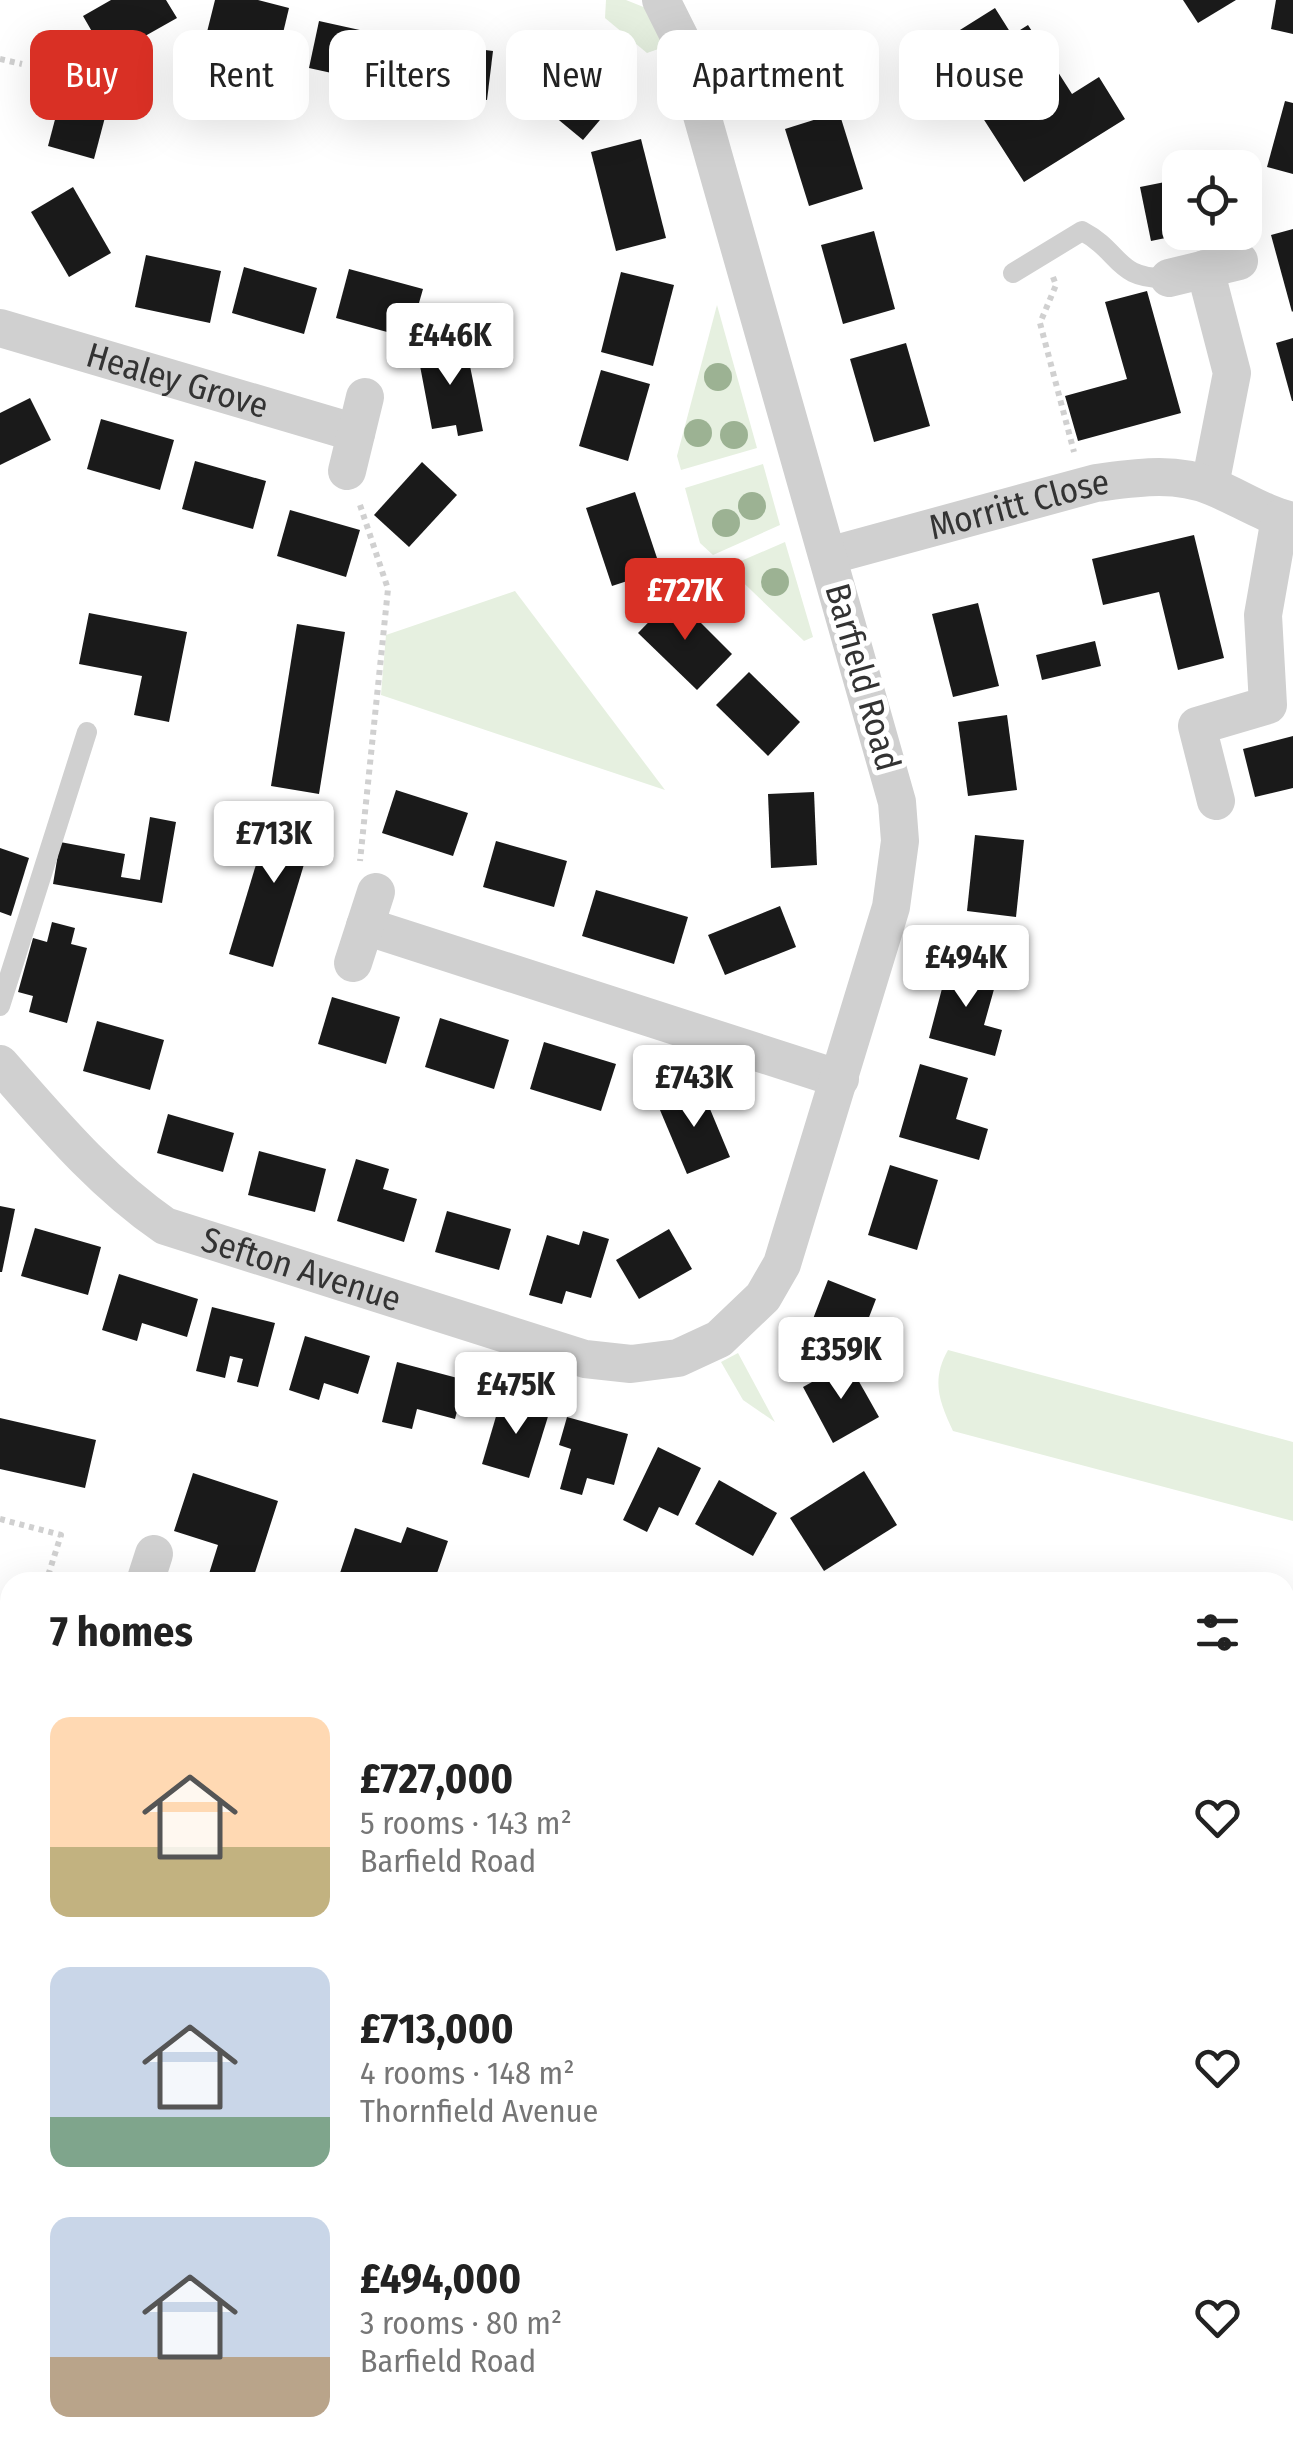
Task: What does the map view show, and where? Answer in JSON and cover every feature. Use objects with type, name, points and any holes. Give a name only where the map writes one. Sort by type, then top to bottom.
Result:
[{"type":"street","name":"Barfield Road","points":[[661,0],[680,38],[890,770],[900,842],[892,907],[782,1264],[763,1297],[719,1338]]},
{"type":"street","points":[[1204,269],[1232,374],[1210,486]]},
{"type":"street","name":"Healey Grove","points":[[0,328],[361,415],[347,471]]},
{"type":"street","name":"Morritt Close","points":[[828,556],[1083,487],[1136,477],[1179,477],[1210,486],[1286,520],[1263,615],[1280,702],[1197,726],[1216,801]]},
{"type":"street","points":[[353,963],[370,909],[840,1079]]},
{"type":"street","name":"Sefton Avenue","points":[[0,1064],[82,1157],[125,1198],[165,1226],[585,1359],[653,1362],[678,1358],[719,1338]]},
{"type":"lane","points":[[1013,273],[1082,231],[1096,238],[1124,271],[1144,278],[1204,269]]},
{"type":"lane","points":[[0,1006],[87,732]]},
{"type":"path","points":[[0,59],[22,64]]},
{"type":"path","points":[[1042,256],[1056,285],[1040,324],[1083,487]]},
{"type":"path","points":[[347,471],[388,589],[360,868],[370,909]]},
{"type":"path","points":[[0,1520],[61,1534],[49,1572]]},
{"type":"green space","points":[[606,0],[626,0],[646,8],[657,32],[657,49],[647,53],[637,45],[637,30],[619,30],[605,18]]},
{"type":"green space","points":[[717,305],[757,448],[681,470],[677,456]]},
{"type":"green space","points":[[763,464],[780,525],[713,555],[700,543],[685,488]]},
{"type":"green space","points":[[785,542],[813,637],[804,641],[727,567]]},
{"type":"green space","points":[[515,591],[665,790],[381,695],[386,635]]},
{"type":"green space","points":[[948,1350],[1293,1442],[1293,1521],[953,1431],[938,1381]]},
{"type":"green space","points":[[738,1353],[775,1422],[743,1400],[721,1362]]},
{"type":"building","points":[[111,0],[166,0],[177,18],[153,32],[91,30],[83,16]]},
{"type":"building","points":[[215,0],[258,0],[289,8],[284,30],[208,30]]},
{"type":"building","points":[[1183,0],[1236,0],[1198,23]]},
{"type":"building","points":[[1276,0],[1293,0],[1293,34],[1271,29]]},
{"type":"building","points":[[995,8],[1009,30],[960,30]]},
{"type":"building","points":[[319,21],[360,30],[329,30],[329,72],[309,68]]},
{"type":"building","points":[[486,50],[493,51],[486,100]]},
{"type":"building","points":[[1059,74],[1072,94],[1099,77],[1125,119],[1024,182],[984,120],[1059,120]]},
{"type":"building","points":[[1285,101],[1293,103],[1293,174],[1267,167]]},
{"type":"building","points":[[55,120],[104,120],[94,159],[48,146]]},
{"type":"building","points":[[559,120],[600,120],[583,140]]},
{"type":"building","points":[[814,120],[841,120],[863,189],[809,206],[785,129]]},
{"type":"building","points":[[641,139],[666,238],[616,251],[591,152]]},
{"type":"building","points":[[1162,183],[1162,239],[1151,241],[1140,187]]},
{"type":"building","points":[[73,187],[111,253],[69,277],[31,212]]},
{"type":"building","points":[[1293,229],[1293,311],[1292,312],[1271,235]]},
{"type":"building","points":[[874,231],[895,309],[843,324],[821,245]]},
{"type":"building","points":[[146,255],[221,271],[210,323],[135,307]]},
{"type":"building","points":[[244,267],[317,288],[304,334],[232,313]]},
{"type":"building","points":[[349,269],[423,289],[409,338],[336,318]]},
{"type":"building","points":[[621,272],[674,285],[653,366],[601,352]]},
{"type":"building","points":[[1147,291],[1181,413],[1078,441],[1065,396],[1127,379],[1105,302]]},
{"type":"building","points":[[1293,338],[1293,401],[1292,401],[1276,343]]},
{"type":"building","points":[[465,341],[483,431],[458,436],[456,425],[432,429],[417,350]]},
{"type":"building","points":[[906,343],[930,426],[874,442],[850,359]]},
{"type":"building","points":[[601,370],[650,384],[628,461],[579,446]]},
{"type":"building","points":[[30,398],[51,440],[0,465],[0,413]]},
{"type":"building","points":[[101,419],[174,440],[160,490],[87,469]]},
{"type":"building","points":[[195,461],[266,481],[253,529],[182,509]]},
{"type":"building","points":[[422,462],[457,495],[409,547],[374,515]]},
{"type":"building","points":[[635,492],[661,570],[612,586],[586,508]]},
{"type":"building","points":[[290,510],[360,530],[346,577],[277,556]]},
{"type":"building","points":[[1194,535],[1224,658],[1178,670],[1159,592],[1103,605],[1092,559]]},
{"type":"building","points":[[674,596],[732,654],[697,690],[638,633]]},
{"type":"building","points":[[978,603],[999,686],[953,697],[932,614]]},
{"type":"building","points":[[89,613],[187,632],[169,722],[134,715],[142,676],[79,664]]},
{"type":"building","points":[[297,624],[345,632],[319,794],[271,786]]},
{"type":"building","points":[[1095,641],[1101,666],[1042,680],[1036,655]]},
{"type":"building","points":[[749,672],[800,722],[768,756],[716,705]]},
{"type":"building","points":[[1007,715],[1017,790],[968,796],[958,722]]},
{"type":"building","points":[[1293,736],[1293,788],[1255,797],[1243,749]]},
{"type":"building","points":[[396,790],[468,813],[453,856],[382,833]]},
{"type":"building","points":[[814,792],[817,865],[771,868],[768,794]]},
{"type":"building","points":[[274,805],[318,818],[273,967],[229,954]]},
{"type":"building","points":[[150,817],[176,822],[162,903],[53,884],[60,842],[125,854],[121,877],[140,880]]},
{"type":"building","points":[[975,835],[1024,840],[1016,917],[967,911]]},
{"type":"building","points":[[496,841],[567,861],[554,907],[483,887]]},
{"type":"building","points":[[0,848],[29,858],[11,916],[0,912]]},
{"type":"building","points":[[596,890],[688,917],[674,964],[582,936]]},
{"type":"building","points":[[780,906],[796,947],[725,975],[708,935]]},
{"type":"building","points":[[52,922],[75,928],[71,944],[87,948],[67,1023],[29,1012],[33,996],[18,992],[33,938],[47,942]]},
{"type":"building","points":[[949,962],[998,975],[984,1025],[1002,1030],[995,1056],[929,1038]]},
{"type":"building","points":[[332,997],[400,1017],[386,1064],[318,1044]]},
{"type":"building","points":[[440,1018],[509,1040],[494,1089],[425,1067]]},
{"type":"building","points":[[97,1021],[164,1040],[150,1090],[83,1071]]},
{"type":"building","points":[[544,1042],[616,1064],[601,1111],[530,1089]]},
{"type":"building","points":[[920,1064],[968,1078],[956,1119],[988,1129],[979,1160],[899,1137]]},
{"type":"building","points":[[700,1085],[730,1157],[687,1174],[657,1103]]},
{"type":"building","points":[[168,1114],[234,1133],[223,1172],[157,1153]]},
{"type":"building","points":[[259,1151],[326,1169],[315,1212],[248,1195]]},
{"type":"building","points":[[356,1159],[389,1169],[383,1189],[417,1199],[404,1242],[337,1221]]},
{"type":"building","points":[[890,1165],[938,1180],[917,1250],[868,1235]]},
{"type":"building","points":[[0,1206],[15,1209],[2,1272],[0,1272]]},
{"type":"building","points":[[447,1211],[511,1229],[499,1270],[435,1252]]},
{"type":"building","points":[[35,1228],[101,1247],[88,1295],[21,1276]]},
{"type":"building","points":[[669,1229],[692,1269],[639,1299],[616,1260]]},
{"type":"building","points":[[583,1231],[609,1239],[591,1298],[566,1291],[562,1304],[529,1295],[547,1235],[579,1245]]},
{"type":"building","points":[[119,1274],[198,1299],[187,1337],[142,1323],[137,1341],[102,1330]]},
{"type":"building","points":[[828,1280],[876,1299],[863,1333],[878,1339],[869,1362],[806,1337]]},
{"type":"building","points":[[212,1307],[275,1323],[258,1387],[237,1382],[243,1359],[230,1356],[225,1378],[196,1371]]},
{"type":"building","points":[[305,1336],[370,1356],[358,1394],[324,1383],[319,1400],[289,1390]]},
{"type":"building","points":[[397,1362],[465,1380],[455,1419],[417,1409],[412,1429],[382,1422]]},
{"type":"building","points":[[848,1362],[879,1417],[833,1443],[803,1387]]},
{"type":"building","points":[[502,1396],[550,1410],[529,1478],[482,1464]]},
{"type":"building","points":[[567,1417],[628,1434],[614,1485],[587,1478],[582,1495],[560,1489],[571,1449],[559,1445]]},
{"type":"building","points":[[0,1418],[96,1440],[85,1488],[0,1469]]},
{"type":"building","points":[[658,1447],[701,1468],[678,1516],[659,1507],[647,1532],[623,1520]]},
{"type":"building","points":[[864,1471],[897,1525],[824,1571],[790,1518]]},
{"type":"building","points":[[193,1473],[278,1501],[255,1572],[210,1572],[218,1545],[174,1531]]},
{"type":"building","points":[[719,1480],[777,1513],[753,1556],[695,1524]]},
{"type":"building","points":[[407,1527],[448,1541],[437,1572],[340,1572],[355,1528],[401,1543]]}]
